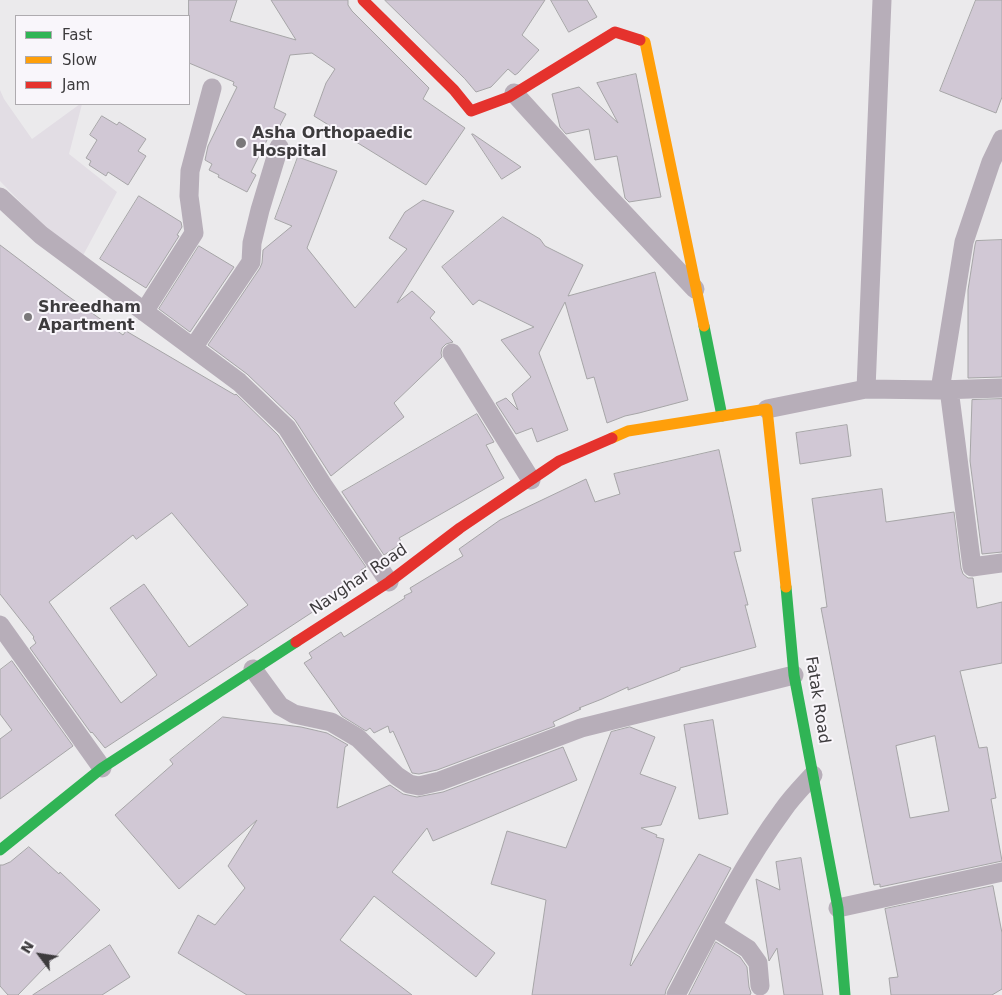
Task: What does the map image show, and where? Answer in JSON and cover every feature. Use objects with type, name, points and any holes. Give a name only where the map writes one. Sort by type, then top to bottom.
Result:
[{"type":"main road","points":[[363,0],[454,90],[471,111],[509,97],[615,32],[645,42],[722,416]]},
{"type":"main road","name":"Navghar Road","points":[[0,850],[102,768],[390,582],[460,528],[558,461],[628,431],[767,409]]},
{"type":"main road","name":"Fatak Road","points":[[767,409],[794,675],[838,908],[845,995]]},
{"type":"street","points":[[866,389],[882,0]]},
{"type":"street","points":[[144,312],[194,233],[189,196],[190,171],[212,88]]},
{"type":"street","points":[[514,93],[696,291]]},
{"type":"street","points":[[1002,138],[991,162],[964,242],[944,389],[972,567],[1002,563]]},
{"type":"street","points":[[193,348],[250,262],[252,243],[260,210],[279,146]]},
{"type":"street","points":[[0,197],[41,234],[239,382],[287,428],[323,485],[390,582]]},
{"type":"street","points":[[452,353],[531,480]]},
{"type":"street","points":[[767,409],[866,389],[1002,388]]},
{"type":"street","points":[[0,625],[102,768]]},
{"type":"street","points":[[253,669],[280,706],[294,714],[332,722],[358,738],[397,776],[409,784],[419,786],[440,781],[581,728],[794,675]]},
{"type":"street","points":[[676,995],[712,926],[758,846],[784,808],[813,775]]},
{"type":"street","points":[[838,908],[1002,872]]},
{"type":"street","points":[[712,926],[748,949],[758,963],[760,986]]},
{"type":"shaded area","points":[[0,90],[4,99],[32,139],[79,105],[82,105],[69,154],[117,192],[79,263],[0,181]]},
{"type":"building","points":[[189,0],[237,0],[230,21],[296,40],[271,0],[348,0],[348,5],[352,11],[429,88],[423,99],[465,128],[426,185],[314,116],[326,83],[335,69],[312,53],[290,55],[274,108],[286,114],[274,137],[268,138],[251,172],[256,175],[247,192],[218,177],[219,175],[209,170],[212,164],[205,160],[208,146],[237,87],[233,85],[234,82],[190,63]]},
{"type":"building","points":[[385,0],[545,0],[522,35],[539,50],[515,75],[508,69],[491,87],[476,92]]},
{"type":"building","points":[[551,0],[587,0],[597,17],[569,32]]},
{"type":"building","points":[[976,0],[1002,0],[1002,97],[996,113],[940,91]]},
{"type":"building","points":[[636,74],[661,197],[629,202],[625,198],[617,156],[595,160],[589,129],[566,134],[560,127],[552,94],[579,87],[618,123],[597,83]]},
{"type":"building","points":[[102,116],[117,125],[119,122],[146,139],[138,151],[146,156],[128,185],[108,172],[106,176],[89,165],[91,161],[86,158],[97,140],[90,135]]},
{"type":"building","points":[[473,134],[521,167],[502,179]]},
{"type":"building","points":[[298,157],[337,171],[307,248],[355,308],[407,249],[389,238],[405,212],[423,200],[454,211],[397,303],[412,291],[435,312],[430,318],[453,342],[446,344],[442,348],[442,357],[394,403],[404,417],[331,476],[295,420],[247,374],[208,345],[260,268],[263,250],[292,226],[275,219]]},
{"type":"building","points":[[139,196],[181,222],[182,227],[177,235],[179,236],[146,288],[100,259]]},
{"type":"building","points":[[503,217],[540,239],[545,246],[583,265],[568,296],[655,272],[688,400],[625,416],[607,423],[594,377],[587,379],[565,302],[539,353],[568,430],[537,442],[532,428],[516,434],[496,403],[506,398],[518,410],[512,394],[531,377],[501,340],[534,327],[479,300],[473,305],[442,267]]},
{"type":"building","points":[[1002,240],[1002,377],[968,378],[968,290],[975,245],[976,241]]},
{"type":"building","points":[[0,245],[123,335],[126,331],[236,394],[278,435],[366,567],[361,570],[366,577],[105,748],[91,733],[30,648],[36,643],[34,637],[0,594]],"holes":[[[172,513],[248,605],[189,647],[144,584],[110,608],[157,675],[121,703],[49,602],[133,535],[136,539]]]},
{"type":"building","points":[[199,246],[234,267],[190,332],[159,309]]},
{"type":"building","points":[[1002,399],[1002,552],[982,554],[970,461],[972,400]]},
{"type":"building","points":[[477,414],[494,442],[486,445],[504,478],[399,538],[402,543],[384,555],[342,492]]},
{"type":"building","points":[[847,425],[851,456],[800,464],[796,433]]},
{"type":"building","points":[[719,450],[741,551],[734,552],[748,605],[745,605],[756,647],[680,668],[680,670],[628,690],[628,687],[579,708],[581,709],[553,722],[555,726],[437,770],[419,774],[412,773],[393,731],[390,733],[388,726],[374,733],[370,728],[366,731],[342,716],[304,663],[312,658],[309,653],[341,632],[344,637],[405,598],[404,596],[412,592],[410,588],[463,556],[459,549],[500,520],[586,479],[595,502],[620,494],[614,474]]},
{"type":"building","points":[[882,489],[886,522],[954,512],[961,568],[963,574],[968,578],[973,578],[977,608],[1002,602],[1002,663],[960,671],[979,748],[987,747],[996,798],[991,799],[1002,861],[880,887],[880,884],[874,885],[821,608],[827,607],[812,499]],"holes":[[[935,736],[949,811],[910,818],[896,746]]]},
{"type":"building","points":[[12,661],[73,746],[0,799],[0,739],[12,730],[0,714],[0,670]]},
{"type":"building","points":[[223,717],[301,727],[327,733],[348,745],[345,747],[337,808],[390,785],[403,794],[417,797],[443,792],[563,747],[577,780],[433,841],[427,828],[392,872],[495,953],[476,977],[374,896],[340,940],[412,995],[247,995],[178,953],[198,915],[215,925],[245,888],[228,866],[257,820],[179,889],[115,815],[173,764],[170,760]]},
{"type":"building","points":[[713,720],[728,814],[699,819],[684,725]]},
{"type":"building","points":[[630,727],[655,737],[640,774],[676,787],[661,825],[641,828],[657,835],[656,837],[664,839],[630,965],[699,854],[731,868],[665,995],[532,995],[546,900],[491,884],[507,831],[566,848],[611,732]]},
{"type":"building","points":[[29,847],[59,874],[60,872],[100,910],[18,995],[8,995],[0,986],[0,865],[10,862]]},
{"type":"building","points":[[801,858],[823,995],[784,995],[777,948],[769,961],[756,879],[780,890],[776,862]]},
{"type":"building","points":[[993,886],[1002,933],[1002,989],[992,995],[891,995],[889,978],[898,977],[885,909]]},
{"type":"building","points":[[716,942],[740,957],[747,967],[750,995],[689,995]]},
{"type":"building","points":[[110,945],[130,977],[102,995],[33,995]]},
{"type":"traffic: fast","points":[[704,326],[722,416]]},
{"type":"traffic: fast","points":[[786,587],[794,675],[838,908],[845,995]]},
{"type":"traffic: fast","points":[[0,850],[102,768],[296,642]]},
{"type":"traffic: slow","points":[[640,40],[645,42],[704,326]]},
{"type":"traffic: slow","points":[[612,438],[628,431],[767,409],[786,587]]},
{"type":"traffic: jam","points":[[363,0],[454,90],[471,111],[509,97],[615,32],[640,40]]},
{"type":"traffic: jam","points":[[296,642],[389,582],[460,528],[559,461],[612,438]]},
{"type":"place","name":"Asha Orthopaedic Hospital","points":[[241,143]]},
{"type":"place","name":"Shreedham Apartment","points":[[28,317]]}]
